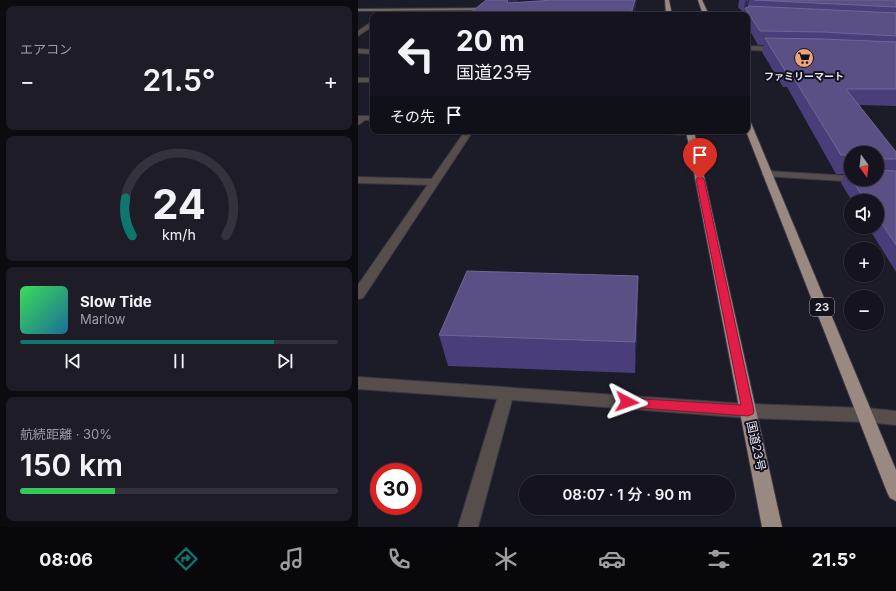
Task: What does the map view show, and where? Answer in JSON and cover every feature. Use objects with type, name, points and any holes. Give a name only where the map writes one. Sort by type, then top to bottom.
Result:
[{"type":"highway","points":[[666,0],[668,12]]},
{"type":"highway","points":[[700,0],[705,12]]},
{"type":"highway","name":"23","points":[[750,131],[896,492]]},
{"type":"highway","name":"国道23号","points":[[690,134],[772,527]]},
{"type":"main road","points":[[358,10],[496,9]]},
{"type":"street","points":[[358,34],[370,25]]},
{"type":"street","points":[[750,48],[783,49]]},
{"type":"street","points":[[358,51],[370,52]]},
{"type":"street","points":[[358,80],[370,80]]},
{"type":"street","points":[[360,120],[370,118]]},
{"type":"street","points":[[358,296],[467,134]]},
{"type":"street","points":[[767,174],[844,179]]},
{"type":"street","points":[[358,180],[434,182]]},
{"type":"street","points":[[358,383],[748,411],[866,415],[896,418]]},
{"type":"street","points":[[468,527],[506,394]]},
{"type":"building","points":[[486,0],[507,0],[508,3],[553,0],[635,0],[632,12],[472,12]]},
{"type":"building","points":[[754,0],[896,0],[896,7]]},
{"type":"building","points":[[748,6],[896,13],[896,36],[822,32],[760,31],[750,16],[750,12],[748,12],[745,8],[749,7]]},
{"type":"building","points":[[765,38],[896,42],[896,89],[846,89],[896,152],[896,159],[884,159],[884,146],[844,146],[844,155],[841,155],[790,72],[786,72]]},
{"type":"building","points":[[884,170],[896,171],[896,245],[884,227],[884,194],[861,194],[856,186],[884,186]]},
{"type":"building","points":[[467,271],[638,276],[635,342],[439,335]]},
{"type":"place","name":"ファミリーマート","points":[[804,58]]},
{"type":"route","points":[[627,402],[748,411],[700,179]]}]
